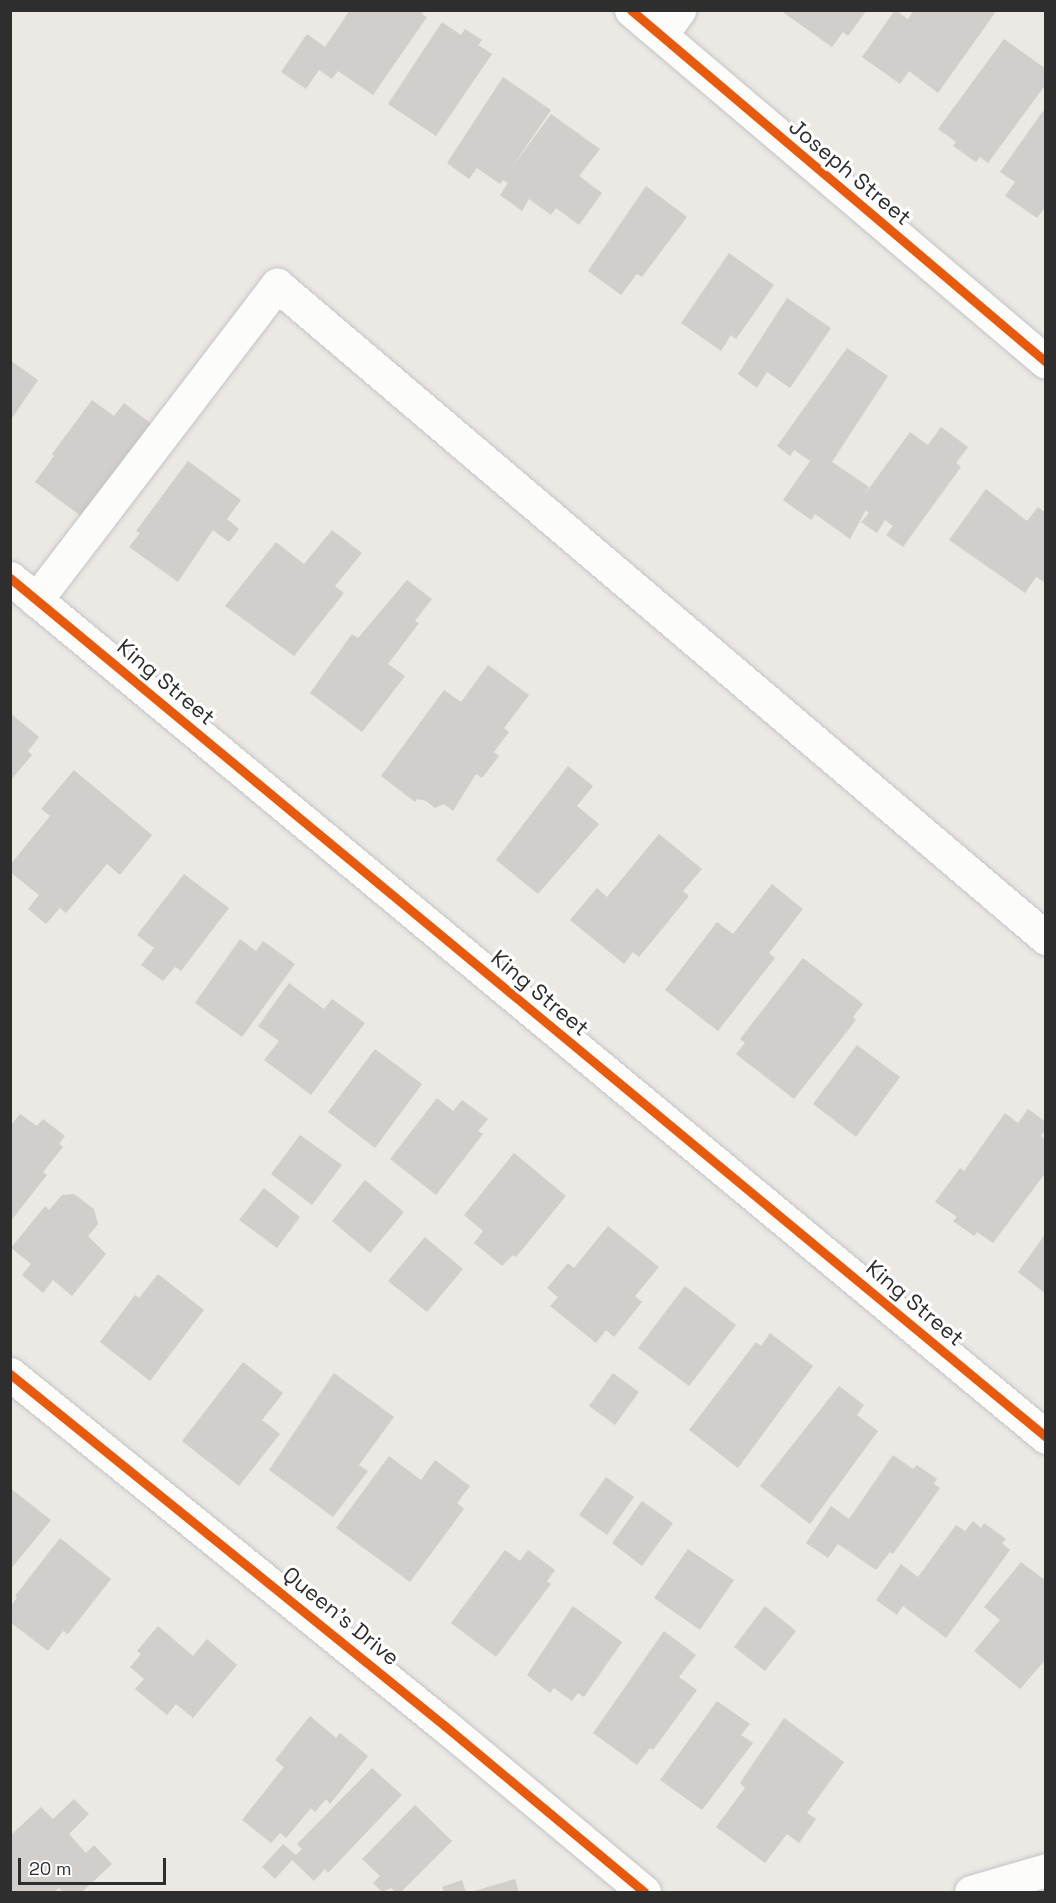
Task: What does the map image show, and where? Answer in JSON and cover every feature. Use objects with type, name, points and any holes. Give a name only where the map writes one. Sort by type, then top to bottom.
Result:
[{"type":"street","name":"Joseph Street","points":[[631,10],[670,23],[1046,362]]},
{"type":"street","points":[[36,600],[277,285],[1046,938]]},
{"type":"street","name":"King Street","points":[[10,578],[1046,1437]]},
{"type":"street","name":"Queen's Drive","points":[[10,1374],[445,1726],[644,1893]]},
{"type":"street","points":[[971,1893],[1046,1870]]},
{"type":"building","points":[[350,10],[424,10],[422,14],[427,17],[373,95],[338,71],[332,79],[319,70],[306,89],[281,72],[307,34],[325,47]]},
{"type":"building","points":[[786,10],[867,10],[848,36],[843,32],[832,47],[784,13]]},
{"type":"building","points":[[895,10],[908,19],[914,10],[997,10],[938,93],[909,71],[900,84],[862,57]]},
{"type":"building","points":[[442,22],[461,35],[465,29],[482,40],[478,45],[492,54],[436,136],[388,104]]},
{"type":"building","points":[[1004,39],[1046,69],[1046,84],[988,163],[980,157],[976,162],[953,146],[956,142],[938,129]]},
{"type":"building","points":[[503,77],[551,110],[508,173],[551,114],[600,149],[579,176],[602,193],[579,225],[556,208],[551,215],[529,199],[522,211],[500,195],[508,183],[503,180],[500,184],[477,168],[469,179],[447,163]]},
{"type":"building","points":[[1043,111],[1046,113],[1046,206],[1037,218],[1005,196],[1015,182],[1000,172]]},
{"type":"building","points":[[646,186],[687,217],[642,277],[637,274],[621,295],[588,271]]},
{"type":"building","points":[[729,253],[774,285],[736,339],[731,335],[721,351],[681,323]]},
{"type":"building","points":[[787,298],[831,328],[790,388],[767,372],[757,388],[738,374]]},
{"type":"building","points":[[847,348],[888,376],[832,462],[869,487],[862,498],[910,432],[928,445],[941,427],[968,447],[956,463],[961,467],[903,547],[886,535],[893,526],[885,520],[877,533],[861,522],[869,513],[866,510],[850,539],[815,514],[811,520],[783,500],[810,461],[794,450],[790,456],[777,446]]},
{"type":"building","points":[[10,360],[38,380],[10,421]]},
{"type":"building","points":[[92,400],[114,416],[124,403],[153,425],[89,522],[35,482],[54,456],[52,454]]},
{"type":"building","points":[[188,461],[241,500],[227,519],[239,529],[229,542],[213,530],[178,582],[129,547],[140,533],[136,531]]},
{"type":"building","points":[[986,489],[1027,521],[1038,507],[1046,513],[1046,580],[1044,582],[1036,577],[1025,593],[949,540]]},
{"type":"building","points":[[332,530],[362,553],[335,586],[344,593],[294,656],[225,606],[276,542],[304,564]]},
{"type":"building","points":[[407,580],[432,599],[415,621],[419,623],[388,664],[405,676],[362,732],[310,693],[352,634],[358,638]]},
{"type":"building","points":[[488,665],[529,695],[504,728],[509,732],[494,752],[499,756],[482,778],[476,774],[453,811],[444,804],[435,808],[426,801],[417,799],[415,802],[381,776],[444,690],[461,702]]},
{"type":"building","points":[[10,713],[39,737],[28,751],[32,755],[10,781]]},
{"type":"building","points":[[568,766],[593,786],[577,806],[599,824],[538,894],[496,860]]},
{"type":"building","points":[[74,770],[152,835],[120,875],[107,864],[66,913],[60,908],[46,924],[28,909],[39,895],[10,872],[10,865],[50,816],[41,809]]},
{"type":"building","points":[[659,834],[702,869],[683,891],[689,896],[639,957],[633,952],[624,964],[570,920],[597,888],[607,897]]},
{"type":"building","points":[[184,874],[229,908],[181,971],[175,967],[163,981],[141,965],[154,948],[137,935]]},
{"type":"building","points":[[772,884],[803,909],[769,953],[775,958],[718,1031],[665,990],[717,922],[733,934]]},
{"type":"building","points":[[240,939],[256,951],[263,941],[295,964],[242,1037],[195,1003]]},
{"type":"building","points":[[803,958],[863,1004],[853,1017],[856,1020],[794,1099],[736,1054],[745,1043],[740,1039]]},
{"type":"building","points":[[289,983],[324,1009],[332,999],[365,1023],[311,1095],[264,1060],[279,1041],[258,1026]]},
{"type":"building","points":[[857,1045],[900,1077],[856,1137],[813,1104]]},
{"type":"building","points":[[375,1049],[422,1084],[375,1148],[328,1112]]},
{"type":"building","points":[[437,1098],[453,1111],[462,1100],[488,1119],[478,1131],[483,1134],[436,1195],[390,1159]]},
{"type":"building","points":[[1028,1109],[1046,1122],[1046,1129],[1041,1136],[1046,1140],[1046,1172],[993,1243],[977,1232],[974,1236],[953,1221],[957,1217],[935,1202],[960,1168],[964,1171],[1005,1113],[1018,1123]]},
{"type":"building","points":[[20,1114],[37,1126],[43,1119],[65,1136],[59,1144],[63,1147],[43,1172],[47,1175],[10,1222],[10,1126]]},
{"type":"building","points":[[300,1135],[342,1165],[312,1205],[271,1174]]},
{"type":"building","points":[[514,1153],[566,1196],[516,1257],[513,1255],[502,1266],[474,1243],[483,1231],[464,1215]]},
{"type":"building","points":[[365,1180],[404,1212],[370,1253],[332,1221]]},
{"type":"building","points":[[264,1188],[300,1217],[277,1248],[239,1220]]},
{"type":"building","points":[[74,1194],[94,1209],[98,1224],[88,1236],[106,1254],[72,1296],[53,1280],[43,1293],[22,1275],[31,1264],[11,1248],[45,1206],[49,1210],[62,1195]]},
{"type":"building","points":[[608,1226],[659,1267],[635,1296],[642,1302],[614,1337],[606,1330],[596,1343],[550,1306],[558,1297],[547,1288],[568,1263],[574,1268]]},
{"type":"building","points":[[1046,1233],[1046,1294],[1018,1272]]},
{"type":"building","points":[[425,1237],[463,1269],[427,1312],[388,1281]]},
{"type":"building","points":[[158,1274],[204,1310],[150,1381],[100,1342],[135,1295],[139,1298]]},
{"type":"building","points":[[685,1286],[736,1325],[689,1386],[638,1348]]},
{"type":"building","points":[[770,1333],[813,1366],[738,1468],[689,1430],[756,1342],[761,1346]]},
{"type":"building","points":[[243,1362],[283,1393],[262,1420],[280,1434],[239,1486],[182,1441]]},
{"type":"building","points":[[334,1373],[394,1417],[359,1465],[368,1471],[333,1517],[269,1470]]},
{"type":"building","points":[[613,1373],[639,1392],[615,1425],[589,1406]]},
{"type":"building","points":[[839,1386],[864,1405],[857,1415],[878,1431],[810,1524],[760,1486]]},
{"type":"building","points":[[893,1455],[913,1469],[917,1465],[937,1479],[934,1484],[940,1488],[893,1554],[890,1552],[876,1570],[838,1544],[828,1558],[806,1543],[831,1506],[849,1519]]},
{"type":"building","points":[[389,1456],[421,1480],[435,1460],[470,1486],[457,1503],[464,1509],[410,1582],[336,1528]]},
{"type":"building","points":[[606,1477],[634,1497],[607,1535],[579,1515]]},
{"type":"building","points":[[10,1488],[51,1520],[10,1570]]},
{"type":"building","points":[[642,1501],[673,1523],[642,1566],[612,1543]]},
{"type":"building","points":[[973,1521],[981,1528],[984,1523],[1006,1539],[1002,1543],[1010,1550],[946,1638],[903,1606],[897,1615],[876,1600],[901,1564],[918,1577],[956,1525],[965,1531]]},
{"type":"building","points":[[60,1538],[111,1579],[68,1634],[63,1631],[48,1651],[10,1622],[10,1607],[17,1598],[15,1596]]},
{"type":"building","points":[[688,1549],[734,1580],[700,1630],[654,1598]]},
{"type":"building","points":[[505,1550],[520,1561],[528,1550],[555,1570],[547,1581],[551,1584],[496,1657],[451,1623]]},
{"type":"building","points":[[1021,1562],[1046,1581],[1046,1659],[1020,1689],[974,1651],[1000,1620],[984,1607]]},
{"type":"building","points":[[573,1606],[622,1642],[584,1697],[578,1693],[572,1701],[554,1688],[550,1693],[527,1675]]},
{"type":"building","points":[[765,1606],[796,1631],[765,1671],[734,1647]]},
{"type":"building","points":[[158,1626],[193,1656],[207,1639],[237,1665],[193,1718],[176,1704],[167,1715],[135,1689],[144,1679],[130,1667],[141,1654],[137,1651]]},
{"type":"building","points":[[664,1631],[696,1655],[679,1677],[697,1690],[653,1750],[650,1748],[637,1765],[593,1733]]},
{"type":"building","points":[[717,1701],[750,1724],[741,1735],[753,1743],[702,1810],[660,1780]]},
{"type":"building","points":[[310,1716],[336,1738],[340,1733],[368,1756],[330,1804],[326,1799],[315,1812],[311,1808],[286,1838],[280,1833],[271,1843],[242,1820],[284,1767],[275,1760]]},
{"type":"building","points":[[784,1718],[844,1762],[807,1813],[816,1819],[799,1843],[787,1834],[765,1863],[716,1827],[745,1788],[740,1783]]},
{"type":"building","points":[[372,1768],[402,1795],[328,1873],[325,1869],[314,1881],[292,1860],[275,1879],[262,1867],[283,1844],[296,1855],[302,1849],[297,1844]]},
{"type":"building","points":[[74,1799],[89,1814],[69,1834],[86,1853],[94,1845],[112,1864],[82,1892],[63,1892],[59,1888],[54,1892],[10,1892],[10,1836],[41,1807],[53,1819]]},
{"type":"building","points":[[415,1805],[452,1841],[401,1892],[395,1892],[391,1888],[382,1892],[373,1883],[380,1876],[362,1859]]},
{"type":"building","points":[[515,1879],[519,1892],[471,1892]]},
{"type":"building","points":[[462,1880],[466,1892],[444,1892],[442,1887]]},
{"type":"cycle path","points":[[631,10],[1046,362]]},
{"type":"cycle path","points":[[10,578],[1046,1437]]},
{"type":"cycle path","points":[[10,1374],[445,1726],[644,1892]]}]
